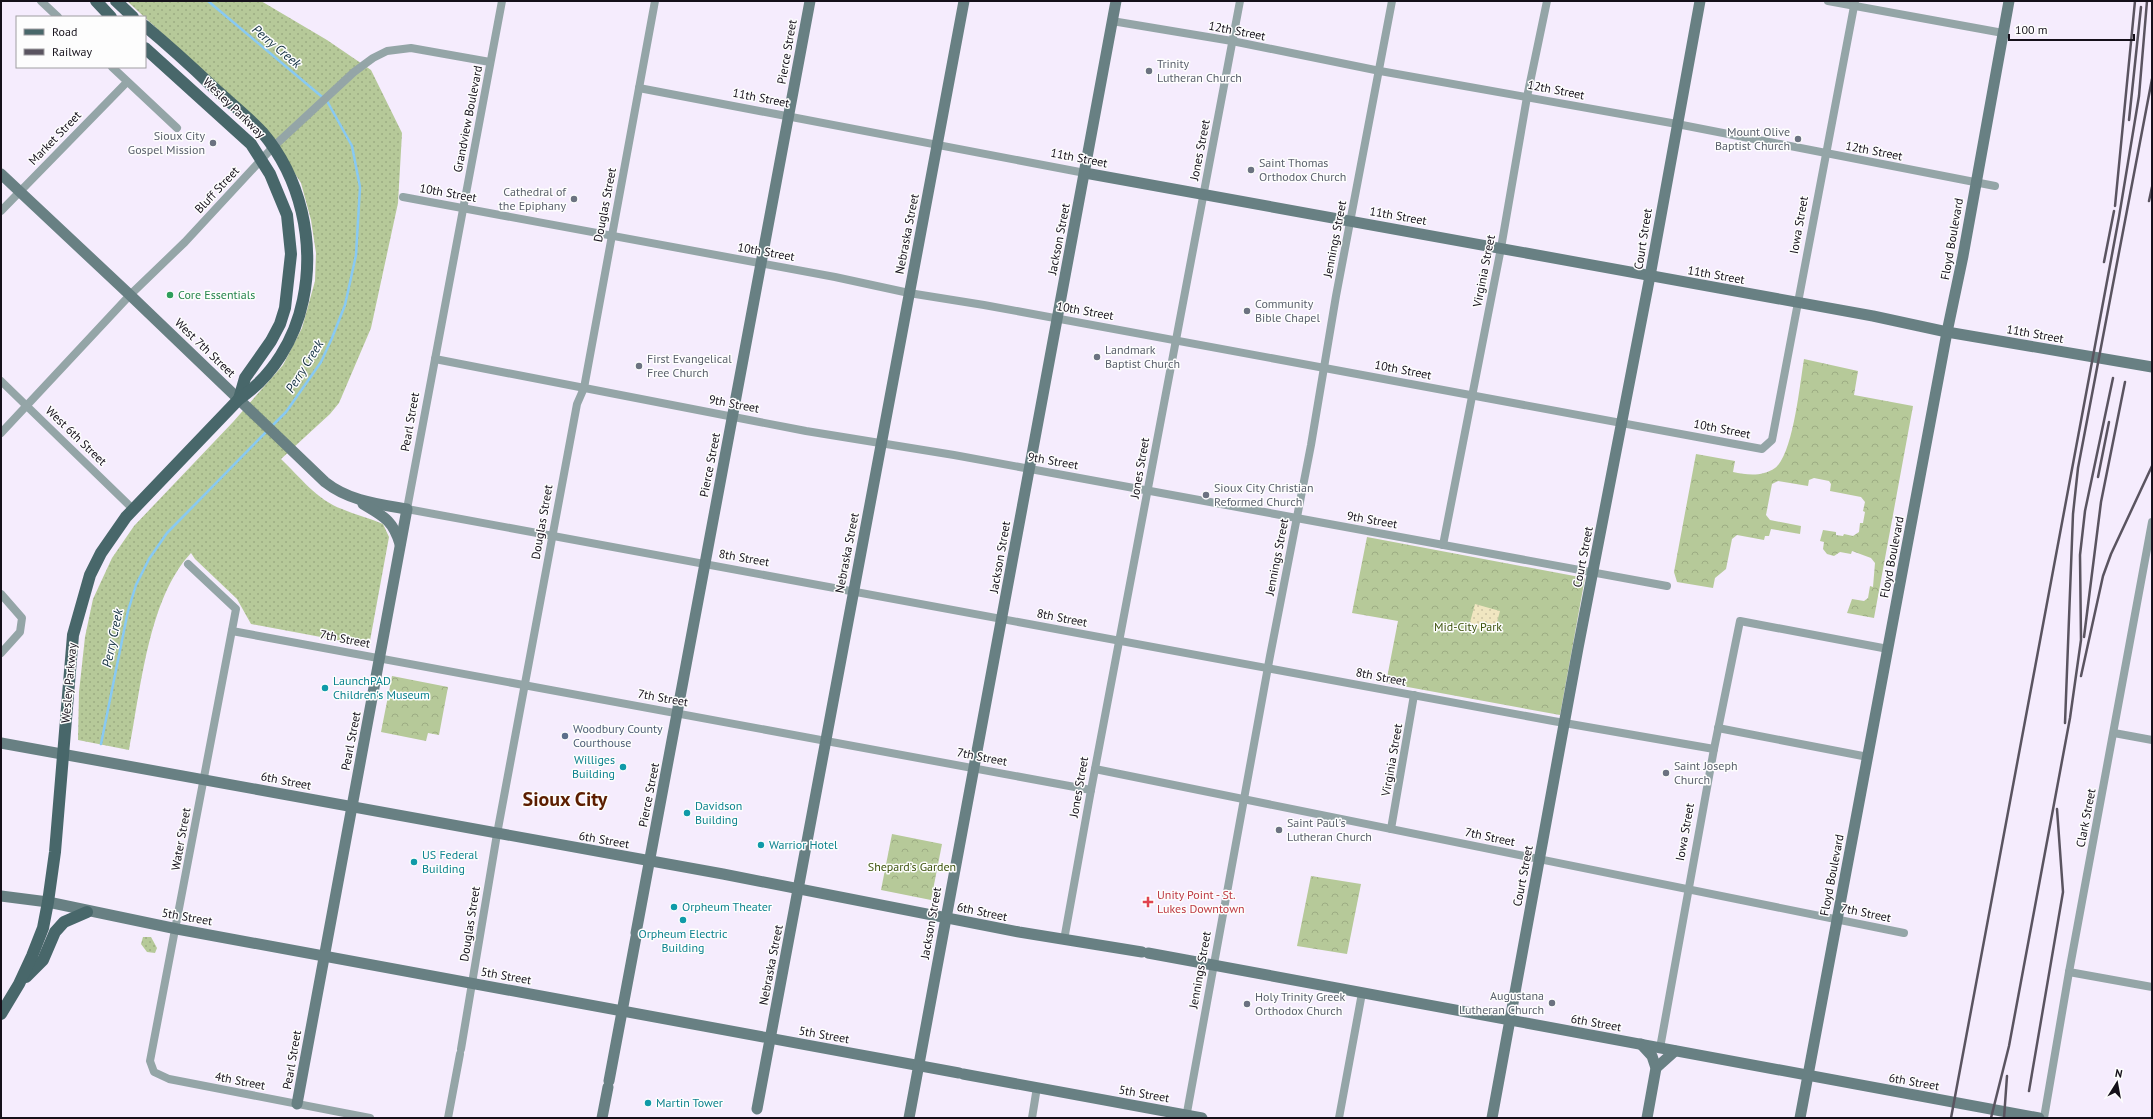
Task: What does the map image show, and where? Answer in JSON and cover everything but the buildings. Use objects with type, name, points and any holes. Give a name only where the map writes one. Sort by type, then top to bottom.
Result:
[{"type":"main road","points":[[96,1],[110,16]]},
{"type":"main road","points":[[116,1],[132,16]]},
{"type":"main road","name":"Pierce Street","points":[[602,1118],[810,1]]},
{"type":"main road","name":"Nebraska Street","points":[[757,1114],[825,741],[964,1]]},
{"type":"main road","name":"Jackson Street","points":[[909,1118],[1116,1]]},
{"type":"main road","name":"Court Street","points":[[1492,1118],[1700,1]]},
{"type":"main road","name":"Floyd Boulevard","points":[[1800,1118],[1836,919],[1868,757],[1947,332],[1963,256],[2009,1]]},
{"type":"main road","name":"Wesley Parkway","points":[[1,1014],[20,984],[43,928],[55,852],[73,635],[82,600],[101,553],[133,509],[239,399],[255,388],[274,365],[286,347],[298,320],[308,280],[309,252],[304,220],[295,187],[273,147],[245,116],[146,27]]},
{"type":"main road","name":"Wesley Parkway","points":[[146,49],[251,144],[263,160],[279,192],[287,214],[291,234],[290,277],[286,308],[271,341],[245,378],[239,399]]},
{"type":"main road","name":"11th Street","points":[[1085,173],[1203,193],[1650,276],[1799,302],[1947,332],[2152,367]]},
{"type":"main road","name":"West 7th Street","points":[[1,174],[291,448],[325,482],[335,490],[358,500],[407,509]]},
{"type":"main road","points":[[358,500],[388,519],[395,529],[400,546]]},
{"type":"main road","name":"Pearl Street","points":[[297,1104],[407,509]]},
{"type":"main road","name":"6th Street","points":[[1,743],[798,889],[1064,940],[1145,953],[2039,1118]]},
{"type":"main road","name":"5th Street","points":[[1,896],[48,902],[87,912],[176,929],[324,955],[1202,1118]]},
{"type":"main road","points":[[20,984],[43,960],[55,932],[64,922],[87,912]]},
{"type":"main road","points":[[1641,1044],[1652,1056],[1656,1068],[1647,1118]]},
{"type":"main road","points":[[1656,1068],[1674,1051]]},
{"type":"street","points":[[42,1],[57,16]]},
{"type":"street","name":"Grandview Boulevard","points":[[435,359],[502,1]]},
{"type":"street","name":"Douglas Street","points":[[448,1118],[473,983],[497,834],[524,685],[577,404],[584,388],[655,1]]},
{"type":"street","name":"Jones Street","points":[[1064,940],[1175,340],[1240,1]]},
{"type":"street","name":"Jennings Street","points":[[1186,1116],[1268,668],[1325,368],[1350,220],[1380,71],[1392,1]]},
{"type":"street","name":"Virginia Street","points":[[1444,545],[1501,248],[1527,96],[1547,1]]},
{"type":"street","points":[[1828,1],[1855,3],[2003,33]]},
{"type":"street","name":"Iowa Street","points":[[1762,449],[1772,440],[1855,3]]},
{"type":"street","name":"12th Street","points":[[1112,21],[1232,41],[1380,71],[1527,96],[1677,124],[1995,186]]},
{"type":"street","name":"Bluff Street","points":[[1,433],[130,295],[185,242],[263,160],[273,147],[354,72],[373,58],[388,51],[411,48],[490,62]]},
{"type":"street","points":[[113,68],[176,128]]},
{"type":"street","name":"Market Street","points":[[1,211],[127,82]]},
{"type":"street","name":"11th Street","points":[[639,88],[1085,173]]},
{"type":"street","name":"10th Street","points":[[403,197],[761,263],[909,293],[1057,318],[1762,449]]},
{"type":"street","name":"9th Street","points":[[435,359],[881,444],[1029,469],[1667,586]]},
{"type":"street","name":"Pearl Street","points":[[407,509],[435,359]]},
{"type":"street","name":"West 6th Street","points":[[1,381],[133,509]]},
{"type":"street","name":"8th Street","points":[[407,509],[1565,723],[1714,749]]},
{"type":"street","name":"Clark Street","points":[[2044,1118],[2069,972],[2152,522]]},
{"type":"street","name":"Water Street","points":[[154,1072],[150,1061],[236,609],[188,564]]},
{"type":"street","points":[[1,594],[22,618],[18,636],[1,653]]},
{"type":"street","name":"Iowa Street","points":[[1660,1048],[1714,749],[1740,621],[1888,649]]},
{"type":"street","name":"7th Street","points":[[232,631],[1091,790]]},
{"type":"street","name":"Virginia Street","points":[[1391,829],[1414,695]]},
{"type":"street","points":[[1718,728],[1868,757]]},
{"type":"street","points":[[2114,733],[2152,740]]},
{"type":"street","name":"7th Street","points":[[1095,769],[1904,933]]},
{"type":"street","points":[[2069,972],[2152,987]]},
{"type":"street","points":[[1339,1118],[1362,993]]},
{"type":"street","name":"4th Street","points":[[154,1072],[169,1079],[370,1118]]},
{"type":"street","points":[[1032,1118],[1037,1087]]},
{"type":"green space","points":[[127,1],[261,1],[327,40],[371,70],[402,133],[398,203],[371,328],[339,403],[330,414],[281,459],[309,487],[325,500],[347,511],[383,524],[389,537],[369,646],[251,624],[237,599],[195,559],[191,553],[176,572],[156,619],[148,646],[129,750],[78,740],[79,692],[85,637],[93,599],[112,558],[134,526],[233,422],[283,365],[302,328],[315,281],[316,253],[311,220],[301,183],[266,129],[146,18],[146,16],[143,16]]},
{"type":"green space","points":[[1804,359],[1858,371],[1854,395],[1913,406],[1874,618],[1847,613],[1852,599],[1864,601],[1868,598],[1870,586],[1873,587],[1875,563],[1871,558],[1852,551],[1851,554],[1840,552],[1834,556],[1827,554],[1823,549],[1824,542],[1820,541],[1823,530],[1836,532],[1836,535],[1843,536],[1844,534],[1853,536],[1859,532],[1860,523],[1863,523],[1865,502],[1861,497],[1830,491],[1831,484],[1829,481],[1814,478],[1809,480],[1808,486],[1778,481],[1772,484],[1766,515],[1770,520],[1801,526],[1800,534],[1771,529],[1769,536],[1765,536],[1764,540],[1737,535],[1732,539],[1726,569],[1715,578],[1713,588],[1677,582],[1674,572],[1696,454],[1735,461],[1733,472],[1738,473],[1760,474],[1775,468],[1781,461],[1787,449],[1791,434],[1798,401]]},
{"type":"green space","name":"Mid-City Park","points":[[1367,537],[1585,578],[1560,715],[1386,683],[1398,621],[1352,613]]},
{"type":"green space","points":[[392,676],[448,687],[439,735],[428,733],[426,741],[381,732]]},
{"type":"green space","name":"Shepard’s Garden","points":[[892,834],[942,844],[931,900],[881,890]]},
{"type":"green space","points":[[1311,876],[1361,884],[1347,954],[1297,946]]},
{"type":"green space","points":[[143,937],[151,937],[157,948],[155,953],[147,952],[141,944]]},
{"type":"sand","points":[[1475,604],[1500,611],[1494,633],[1469,626]]},
{"type":"waterway","name":"Perry Creek","points":[[208,1],[327,101],[352,146],[360,187],[356,255],[345,305],[321,362],[286,412],[272,426]]},
{"type":"waterway","name":"Perry Creek","points":[[101,744],[128,611],[136,585],[149,559],[167,533],[267,431]]},
{"type":"railway","points":[[2115,206],[2135,1]]},
{"type":"railway","points":[[1951,1118],[2119,217],[2139,96],[2147,1]]},
{"type":"railway","points":[[2129,120],[2141,7]]},
{"type":"railway","points":[[2065,723],[2073,514],[2078,468],[2152,79]]},
{"type":"railway","points":[[2149,201],[2152,187]]},
{"type":"railway","points":[[2104,262],[2114,211]]},
{"type":"railway","points":[[1991,1118],[2009,1046],[2070,718],[2081,640],[2080,555],[2085,511],[2113,378]]},
{"type":"railway","points":[[2084,637],[2101,502],[2125,382]]},
{"type":"railway","points":[[2098,477],[2109,422]]},
{"type":"railway","points":[[2081,676],[2103,576],[2111,554],[2152,466]]},
{"type":"railway","points":[[2029,1091],[2063,892],[2057,809]]},
{"type":"railway","points":[[2004,1118],[2007,1076]]},
{"type":"place","name":"Trinity Lutheran Church","points":[[1149,71]]},
{"type":"place","name":"Mount Olive Baptist Church","points":[[1798,139]]},
{"type":"place","name":"Sioux City Gospel Mission","points":[[213,143]]},
{"type":"place","name":"Saint Thomas Orthodox Church","points":[[1251,170]]},
{"type":"place","name":"Cathedral of the Epiphany","points":[[574,199]]},
{"type":"place","name":"Core Essentials","points":[[170,295]]},
{"type":"place","name":"Community Bible Chapel","points":[[1247,311]]},
{"type":"place","name":"Landmark Baptist Church","points":[[1097,357]]},
{"type":"place","name":"First Evangelical Free Church","points":[[639,366]]},
{"type":"place","name":"Sioux City Christian Reformed Church","points":[[1206,495]]},
{"type":"place","name":"LaunchPAD Children's Museum","points":[[325,688]]},
{"type":"place","name":"Woodbury County Courthouse","points":[[565,736]]},
{"type":"place","name":"Williges Building","points":[[623,767]]},
{"type":"place","name":"Saint Joseph Church","points":[[1666,773]]},
{"type":"place","name":"Davidson Building","points":[[687,813]]},
{"type":"place","name":"Saint Paul's Lutheran Church","points":[[1279,830]]},
{"type":"place","name":"Warrior Hotel","points":[[761,845]]},
{"type":"place","name":"US Federal Building","points":[[414,862]]},
{"type":"place","name":"Unity Point - St. Lukes Downtown","points":[[1148,902]]},
{"type":"place","name":"Orpheum Theater","points":[[674,907]]},
{"type":"place","name":"Orpheum Electric Building","points":[[683,920]]},
{"type":"place","name":"Augustana Lutheran Church","points":[[1552,1003]]},
{"type":"place","name":"Holy Trinity Greek Orthodox Church","points":[[1247,1004]]},
{"type":"place","name":"Martin Tower","points":[[648,1103]]},
{"type":"district","name":"Sioux City","points":[[565,799]]}]
